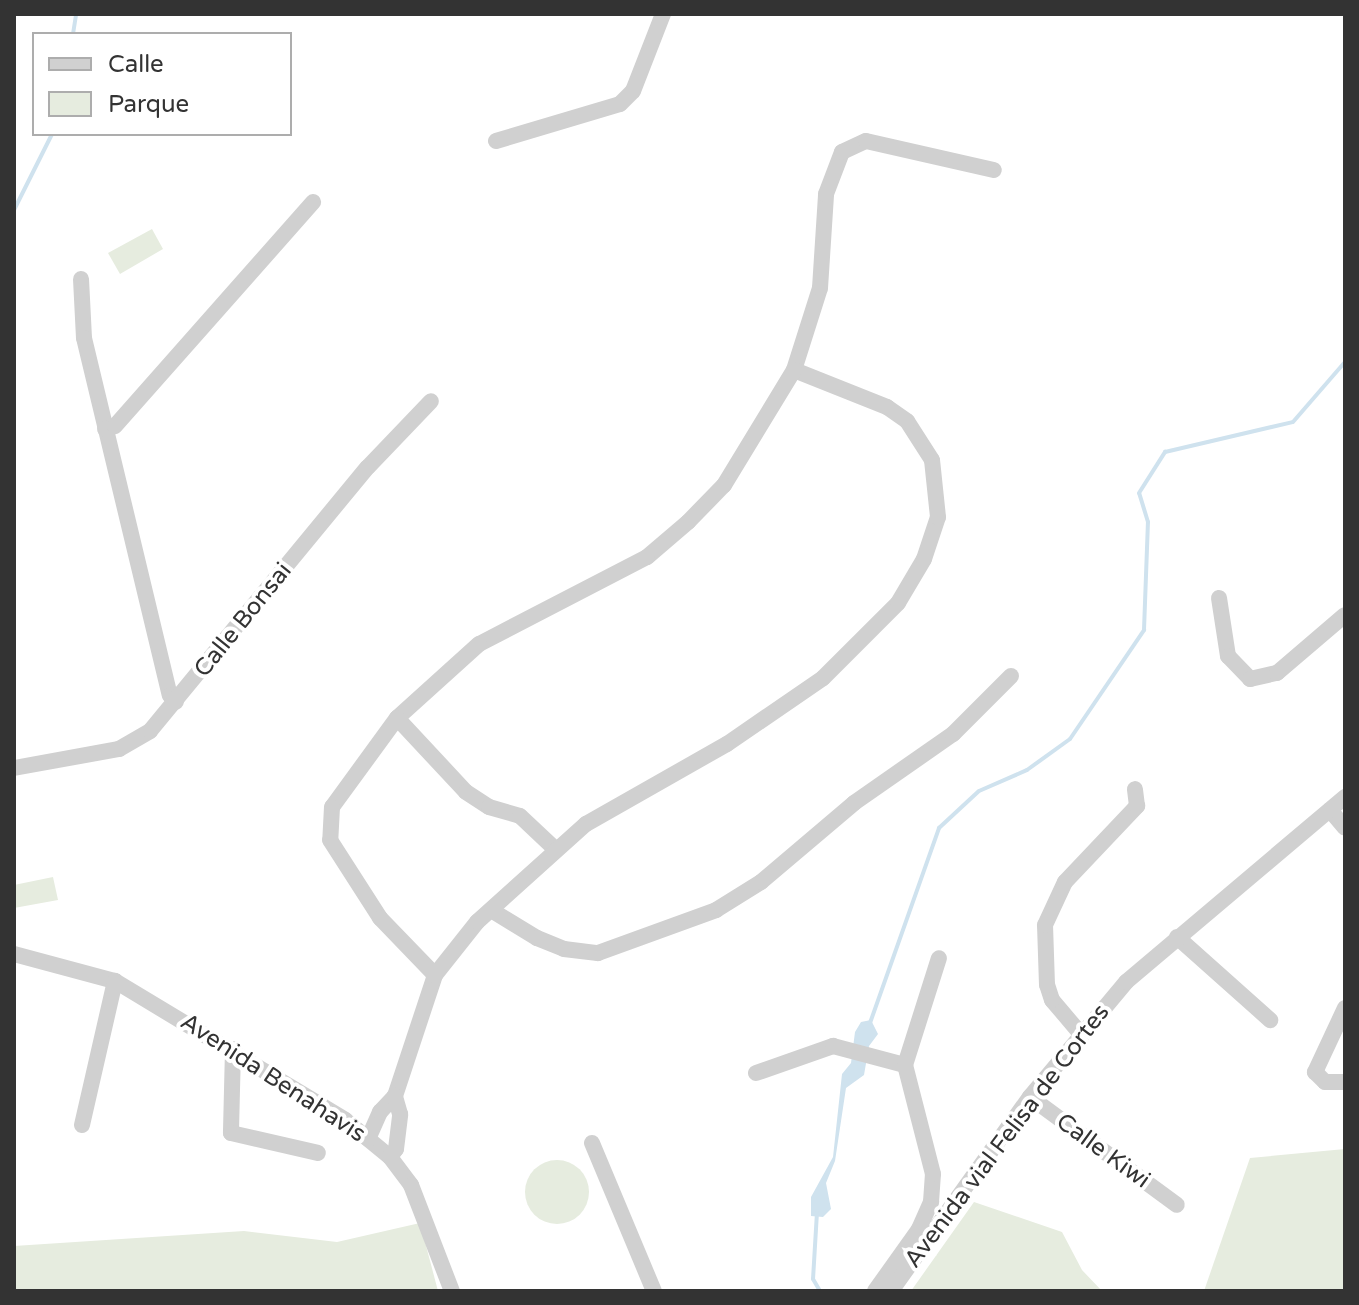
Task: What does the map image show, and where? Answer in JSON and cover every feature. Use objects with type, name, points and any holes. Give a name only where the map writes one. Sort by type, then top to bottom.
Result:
[{"type":"street","points":[[496,141],[620,104],[633,91],[663,14]]},
{"type":"street","points":[[435,975],[380,918],[330,840],[332,807],[397,718],[479,644],[647,557],[688,522],[731,474],[794,370],[820,288],[826,194],[842,152],[866,141],[994,170]]},
{"type":"street","points":[[105,429],[115,426],[313,202]]},
{"type":"street","points":[[81,279],[84,338],[170,695],[176,702]]},
{"type":"street","points":[[368,1139],[380,1112],[395,1096],[435,975],[491,910],[586,824],[727,744],[823,678],[889,613],[924,559],[934,538],[939,487],[921,439],[887,407],[794,370]]},
{"type":"street","name":"Calle Bonsai","points":[[14,768],[119,749],[150,731],[368,467],[431,401]]},
{"type":"street","points":[[1219,598],[1228,656],[1250,679],[1277,673],[1345,615]]},
{"type":"street","points":[[491,910],[564,949],[598,953],[716,910],[761,882],[854,803],[953,734],[1011,676]]},
{"type":"street","points":[[397,718],[476,801],[520,816],[555,849]]},
{"type":"street","points":[[1080,1033],[1052,1000],[1047,985],[1045,925],[1065,882],[1137,806],[1135,789]]},
{"type":"street","name":"Avenida vial Felisa de Cortes","points":[[891,1291],[1030,1097],[1080,1033],[1126,982],[1345,797]]},
{"type":"street","points":[[1330,810],[1345,828]]},
{"type":"street","points":[[1177,937],[1270,1020]]},
{"type":"street","name":"Avenida Benahavis","points":[[14,954],[115,981],[233,1049],[368,1139],[390,1157],[427,1220],[452,1291]]},
{"type":"street","points":[[875,1291],[919,1229],[931,1202],[933,1174],[905,1065],[939,958]]},
{"type":"street","points":[[82,1125],[115,981]]},
{"type":"street","points":[[1345,1008],[1315,1072],[1325,1082],[1345,1082]]},
{"type":"street","points":[[756,1073],[833,1046],[905,1065]]},
{"type":"street","points":[[233,1049],[231,1133],[318,1153]]},
{"type":"street","points":[[390,1157],[396,1149],[400,1114],[395,1096]]},
{"type":"street","name":"Calle Kiwi","points":[[1030,1097],[1177,1205]]},
{"type":"street","points":[[592,1143],[654,1291]]},
{"type":"green space","points":[[152,229],[163,249],[120,274],[108,253]]},
{"type":"green space","points":[[53,877],[58,900],[14,908],[14,885]]},
{"type":"green space","points":[[1345,1149],[1345,1291],[1204,1291],[1250,1158]]},
{"type":"green space","points":[[551,1160],[563,1160],[580,1169],[587,1180],[587,1204],[580,1215],[563,1224],[551,1224],[539,1219],[530,1210],[525,1198],[525,1186],[530,1174],[539,1165]]},
{"type":"green space","points":[[974,1202],[1062,1232],[1082,1270],[1102,1291],[911,1291]]},
{"type":"green space","points":[[420,1223],[438,1291],[14,1291],[14,1246],[244,1231],[337,1242]]},
{"type":"water","points":[[871,1020],[878,1034],[869,1046],[864,1075],[846,1088],[835,1161],[826,1183],[831,1209],[823,1217],[811,1216],[811,1197],[833,1157],[842,1074],[851,1063],[855,1032],[861,1022]]},
{"type":"waterway","points":[[73,32],[76,14]]},
{"type":"waterway","points":[[14,210],[51,136]]},
{"type":"waterway","points":[[870,1023],[939,828],[979,791],[1027,770],[1070,739],[1144,630],[1148,522],[1139,493],[1165,452],[1293,422],[1345,362]]},
{"type":"waterway","points":[[817,1212],[813,1279],[820,1291]]}]
